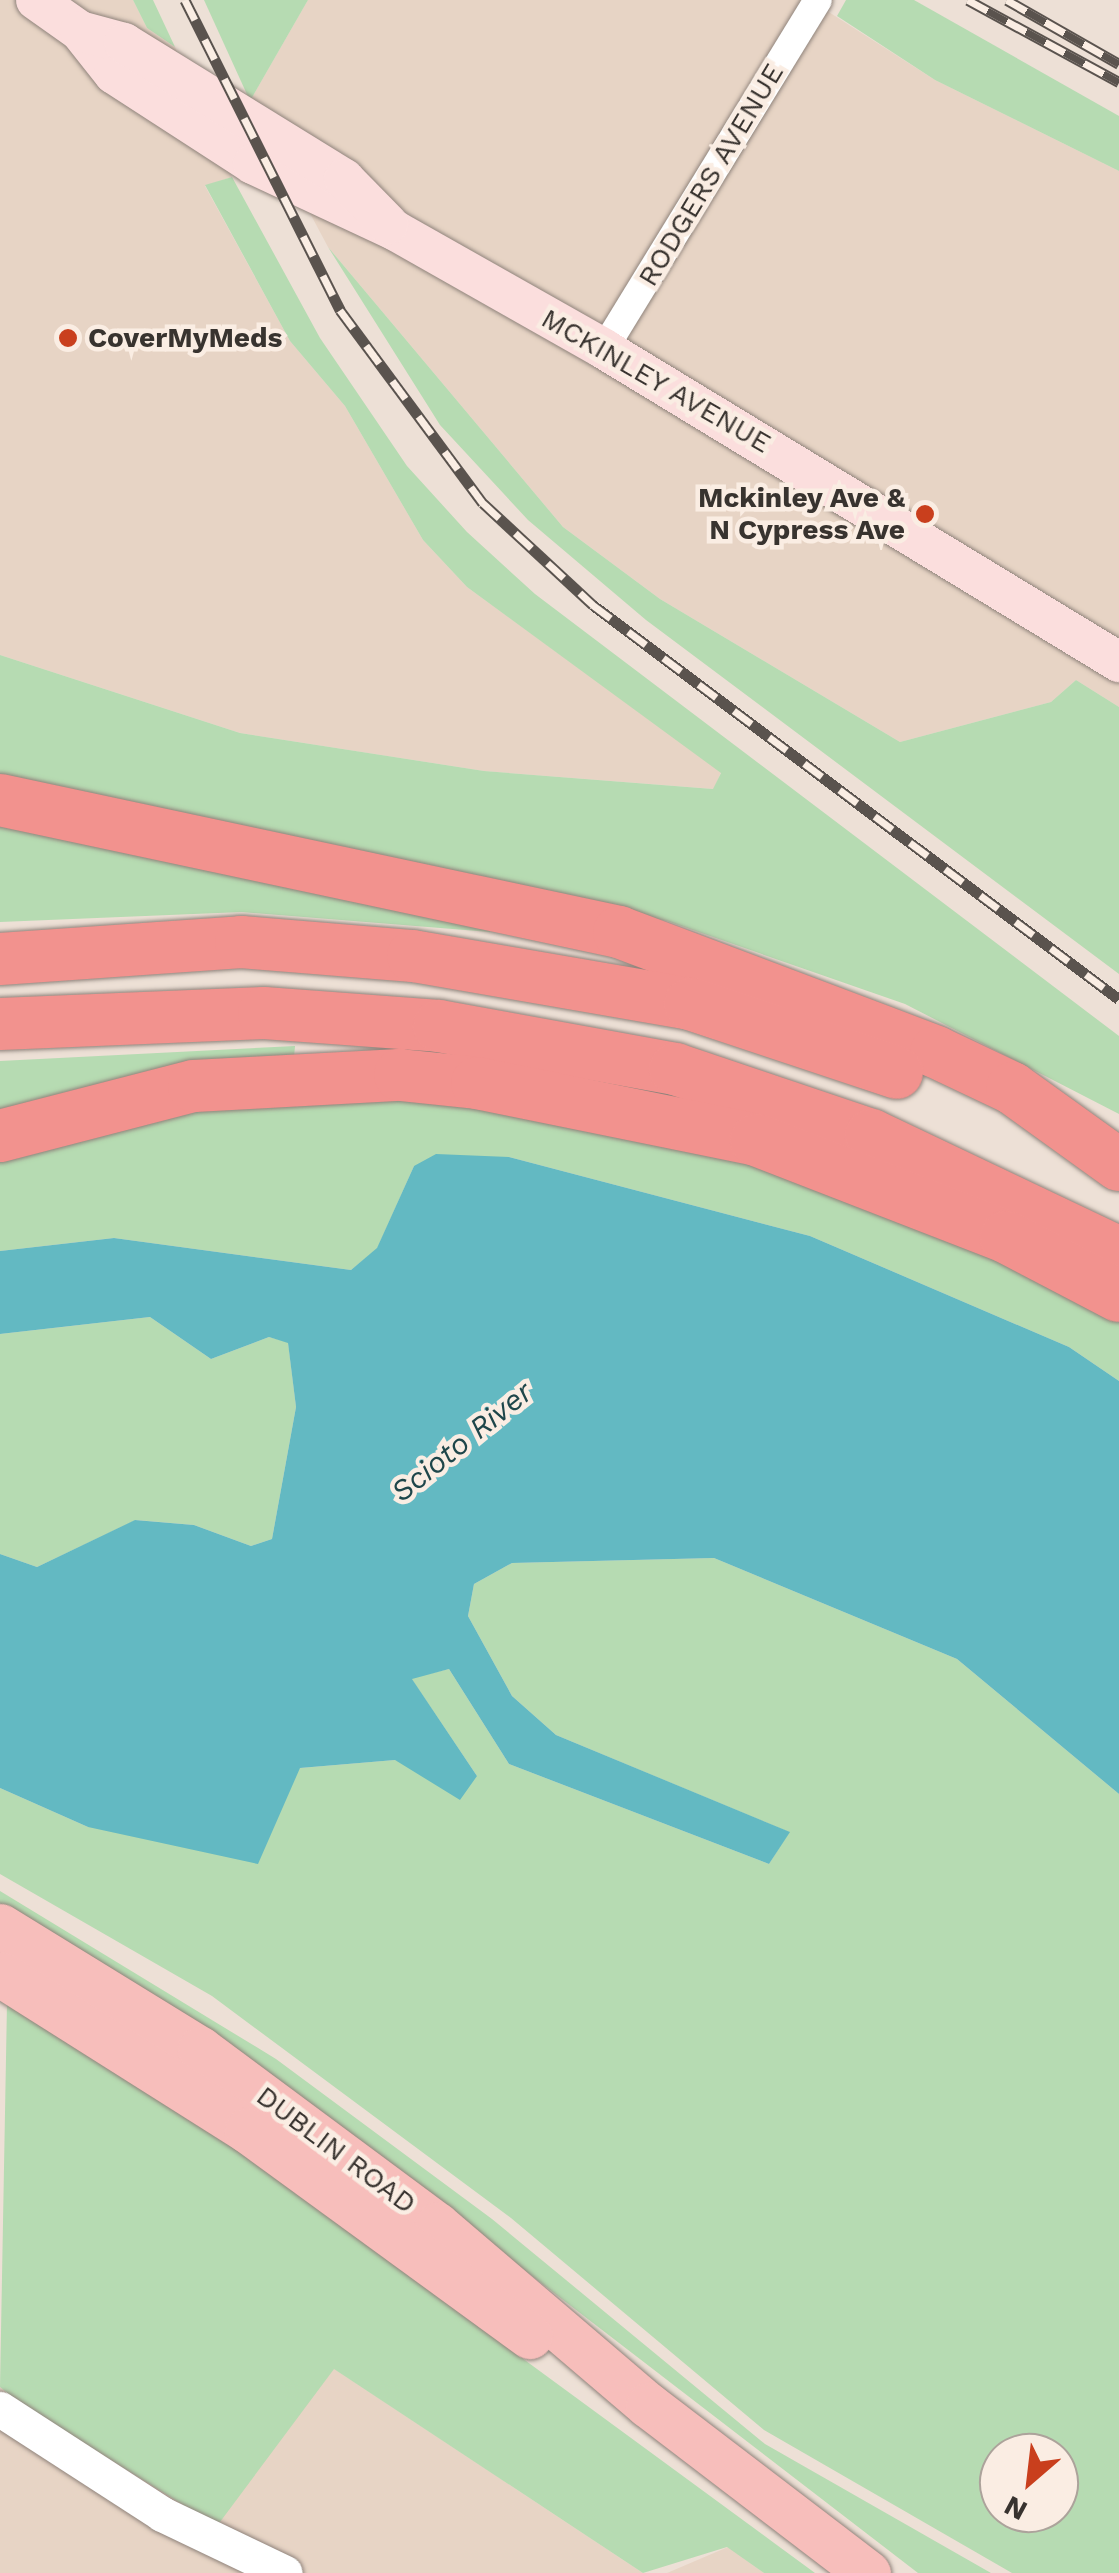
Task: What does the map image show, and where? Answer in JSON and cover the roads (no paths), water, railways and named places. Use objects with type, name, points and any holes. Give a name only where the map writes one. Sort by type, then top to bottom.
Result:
[{"type":"highway","points":[[0,800],[618,932],[936,1052],[1012,1088],[1119,1169]]},
{"type":"highway","points":[[0,959],[241,942],[589,982],[792,1034],[1119,1169]]},
{"type":"highway","points":[[0,1024],[264,1014],[439,1026],[675,1069],[871,1136],[1119,1253]]},
{"type":"highway","points":[[0,1136],[194,1086],[400,1075],[494,1086],[756,1140],[988,1230],[1119,1296]]},
{"type":"main road","name":"MCKINLEY AVENUE","points":[[36,0],[80,30],[124,43],[344,179],[394,230],[604,349],[1119,662]]},
{"type":"main road","name":"DUBLIN ROAD","points":[[0,1926],[200,2048],[550,2314],[648,2406],[868,2573]]},
{"type":"main road","name":"DUBLIN ROAD","points":[[0,1974],[247,2130],[544,2347],[648,2406]]},
{"type":"street","name":"RODGERS AVENUE","points":[[604,349],[818,0]]},
{"type":"street","points":[[0,2409],[162,2514],[285,2573]]},
{"type":"water","name":"Scioto River","points":[[436,1154],[509,1157],[810,1236],[1069,1347],[1119,1381],[1119,1794],[957,1659],[714,1558],[512,1563],[474,1584],[468,1616],[512,1696],[556,1735],[790,1832],[769,1864],[509,1764],[449,1669],[412,1679],[477,1776],[460,1800],[395,1760],[300,1768],[258,1864],[88,1827],[0,1788],[0,1554],[37,1567],[135,1520],[194,1525],[251,1546],[272,1539],[296,1407],[288,1343],[269,1337],[211,1359],[150,1317],[0,1334],[0,1251],[114,1238],[351,1270],[377,1248],[414,1166]]},
{"type":"railway","points":[[185,0],[340,310],[483,503],[593,605],[1119,999]]},
{"type":"railway","points":[[968,0],[1119,82]]},
{"type":"railway","points":[[1007,0],[1119,64]]},
{"type":"place","name":"CoverMyMeds","points":[[68,338]]},
{"type":"place","name":"Mckinley Ave & N Cypress Ave","points":[[925,514]]}]
